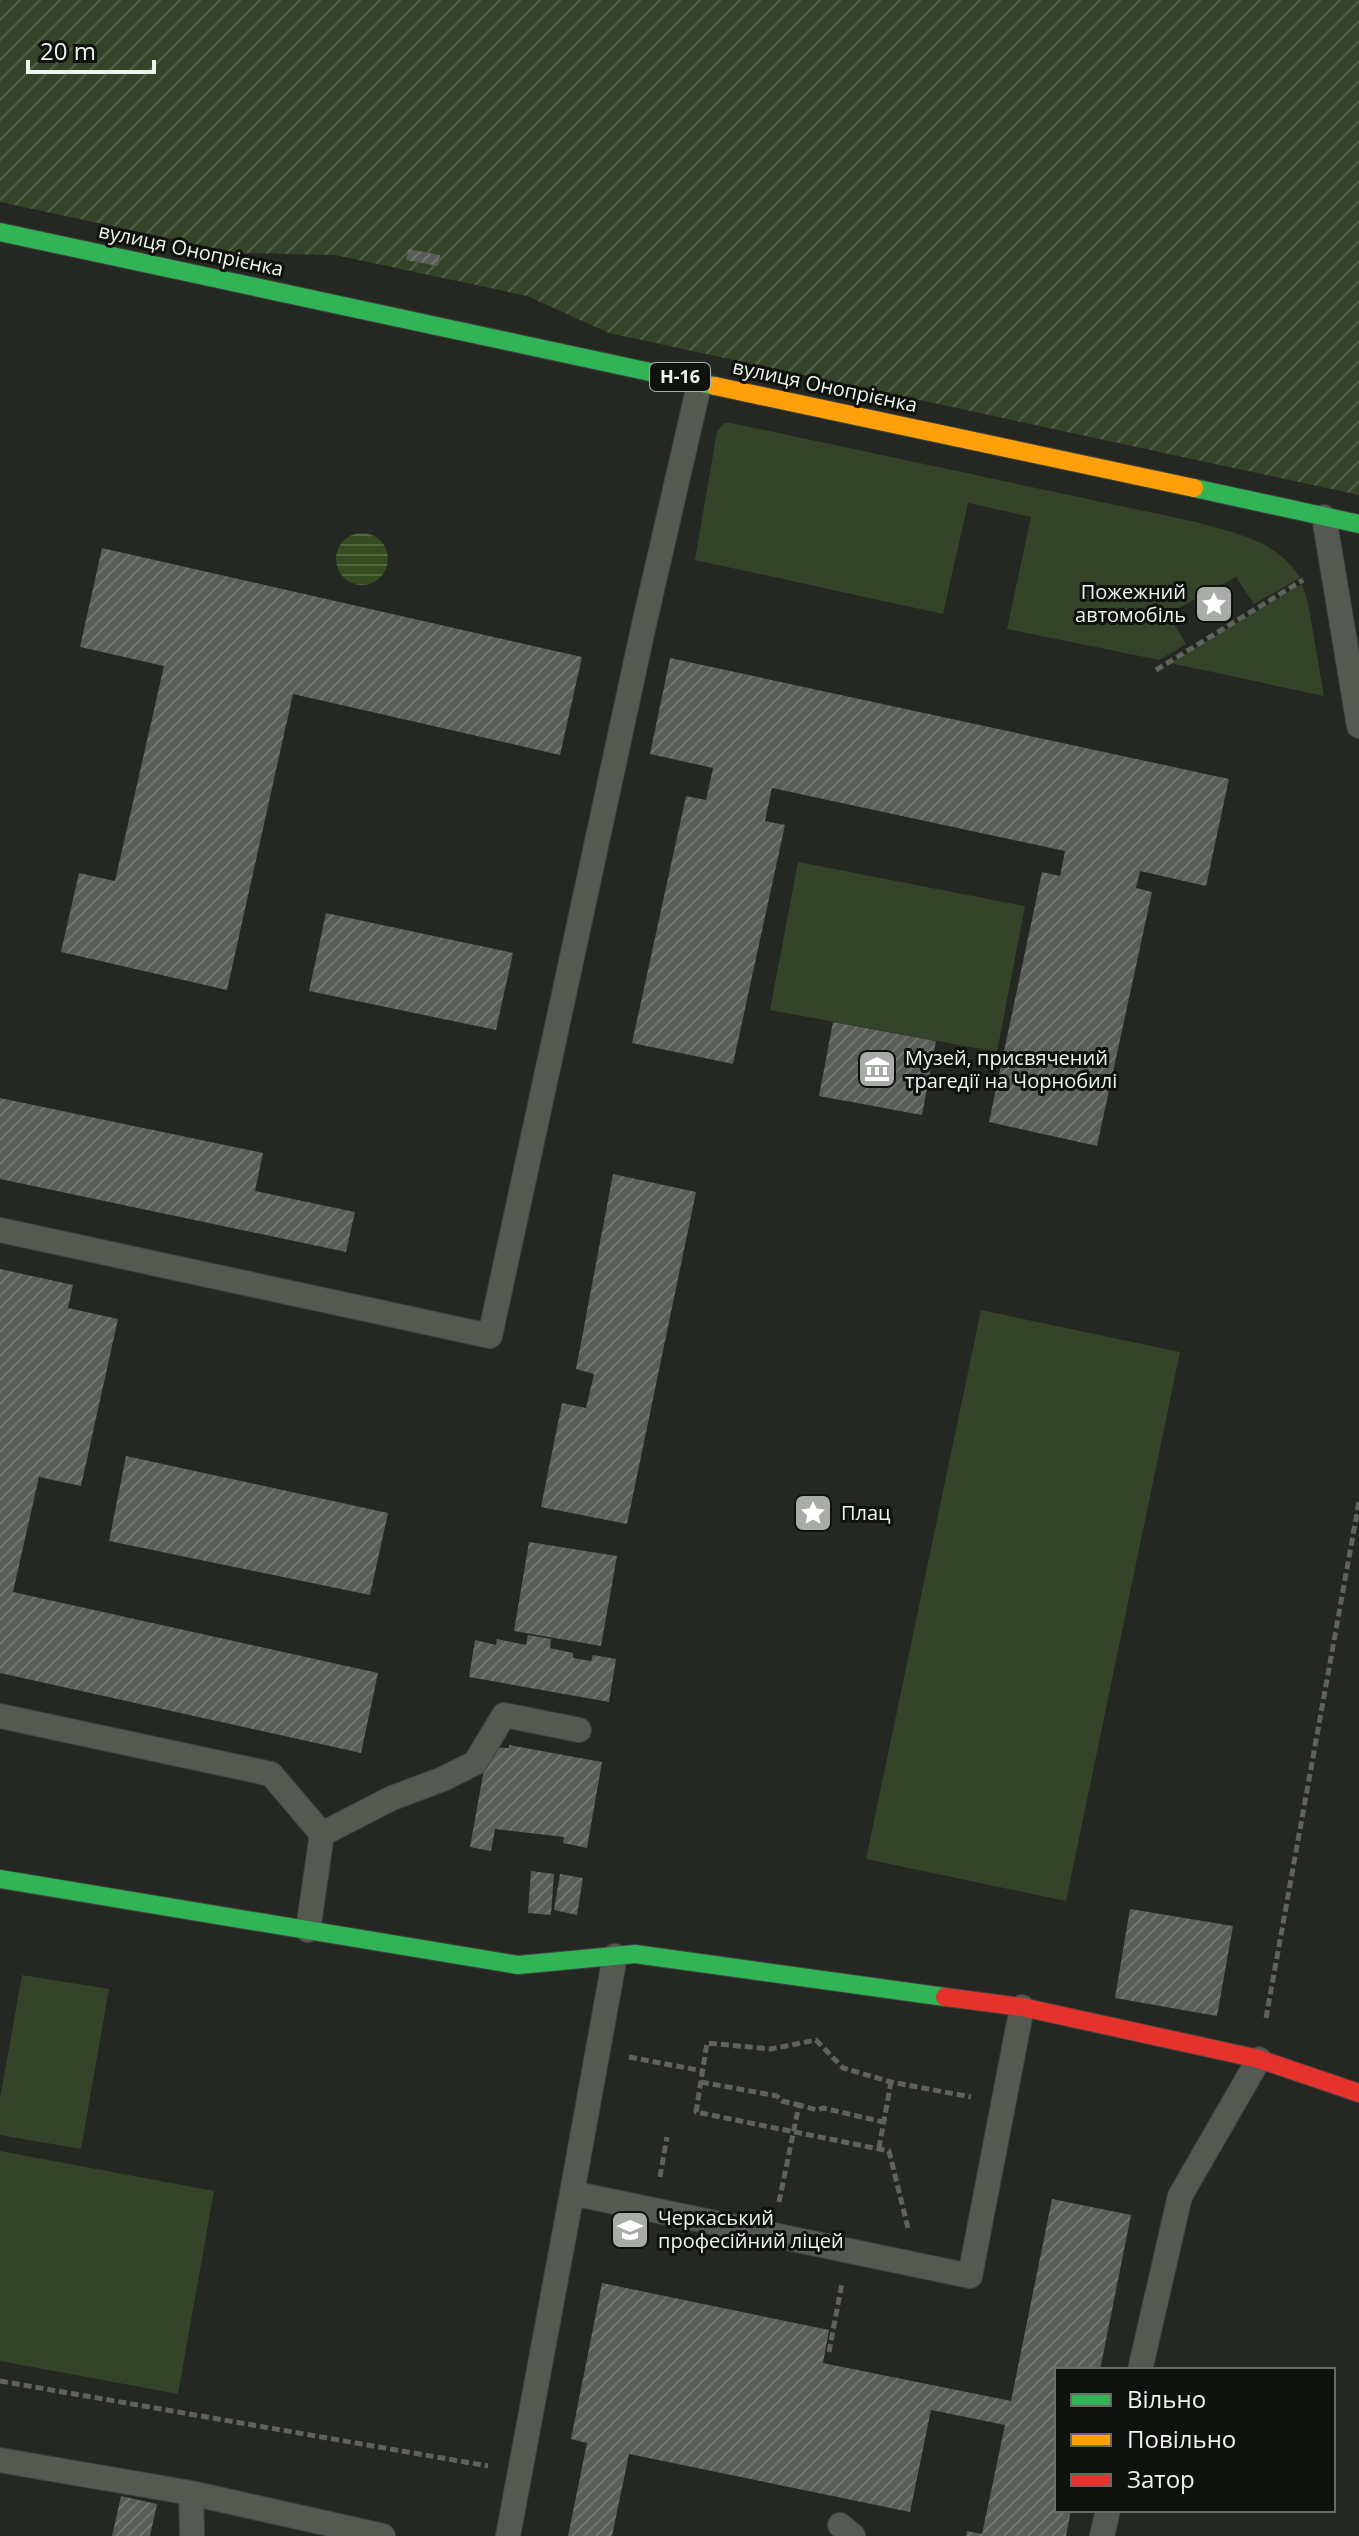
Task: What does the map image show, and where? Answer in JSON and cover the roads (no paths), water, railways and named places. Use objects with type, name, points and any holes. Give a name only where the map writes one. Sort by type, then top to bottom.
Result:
[{"type":"main road","name":"вулиця Онопрієнка","points":[[0,232],[1359,524]]},
{"type":"main road","points":[[0,1879],[518,1965],[635,1954],[1022,2007],[1259,2059],[1359,2093]]},
{"type":"lane","points":[[0,1230],[490,1336],[643,629],[700,381]]},
{"type":"lane","points":[[1324,517],[1359,726]]},
{"type":"lane","points":[[322,1834],[392,1798],[475,1763],[504,1715],[579,1730]]},
{"type":"lane","points":[[0,1716],[271,1774],[322,1834],[308,1930]]},
{"type":"lane","points":[[508,2536],[615,1956]]},
{"type":"lane","points":[[572,2193],[970,2276],[1022,2007]]},
{"type":"lane","points":[[1140,2368],[1180,2196],[1259,2059]]},
{"type":"lane","points":[[0,2460],[191,2493],[383,2536]]},
{"type":"lane","points":[[191,2493],[192,2536]]},
{"type":"lane","points":[[1102,2536],[1108,2512]]},
{"type":"place","name":"Пожежний автомобіль","points":[[1214,604]]},
{"type":"place","name":"Музей, присвячений трагедії на Чорнобилі","points":[[877,1069]]},
{"type":"place","name":"Плац","points":[[813,1513]]},
{"type":"place","name":"Черкаський професійний ліцей","points":[[630,2230]]}]
